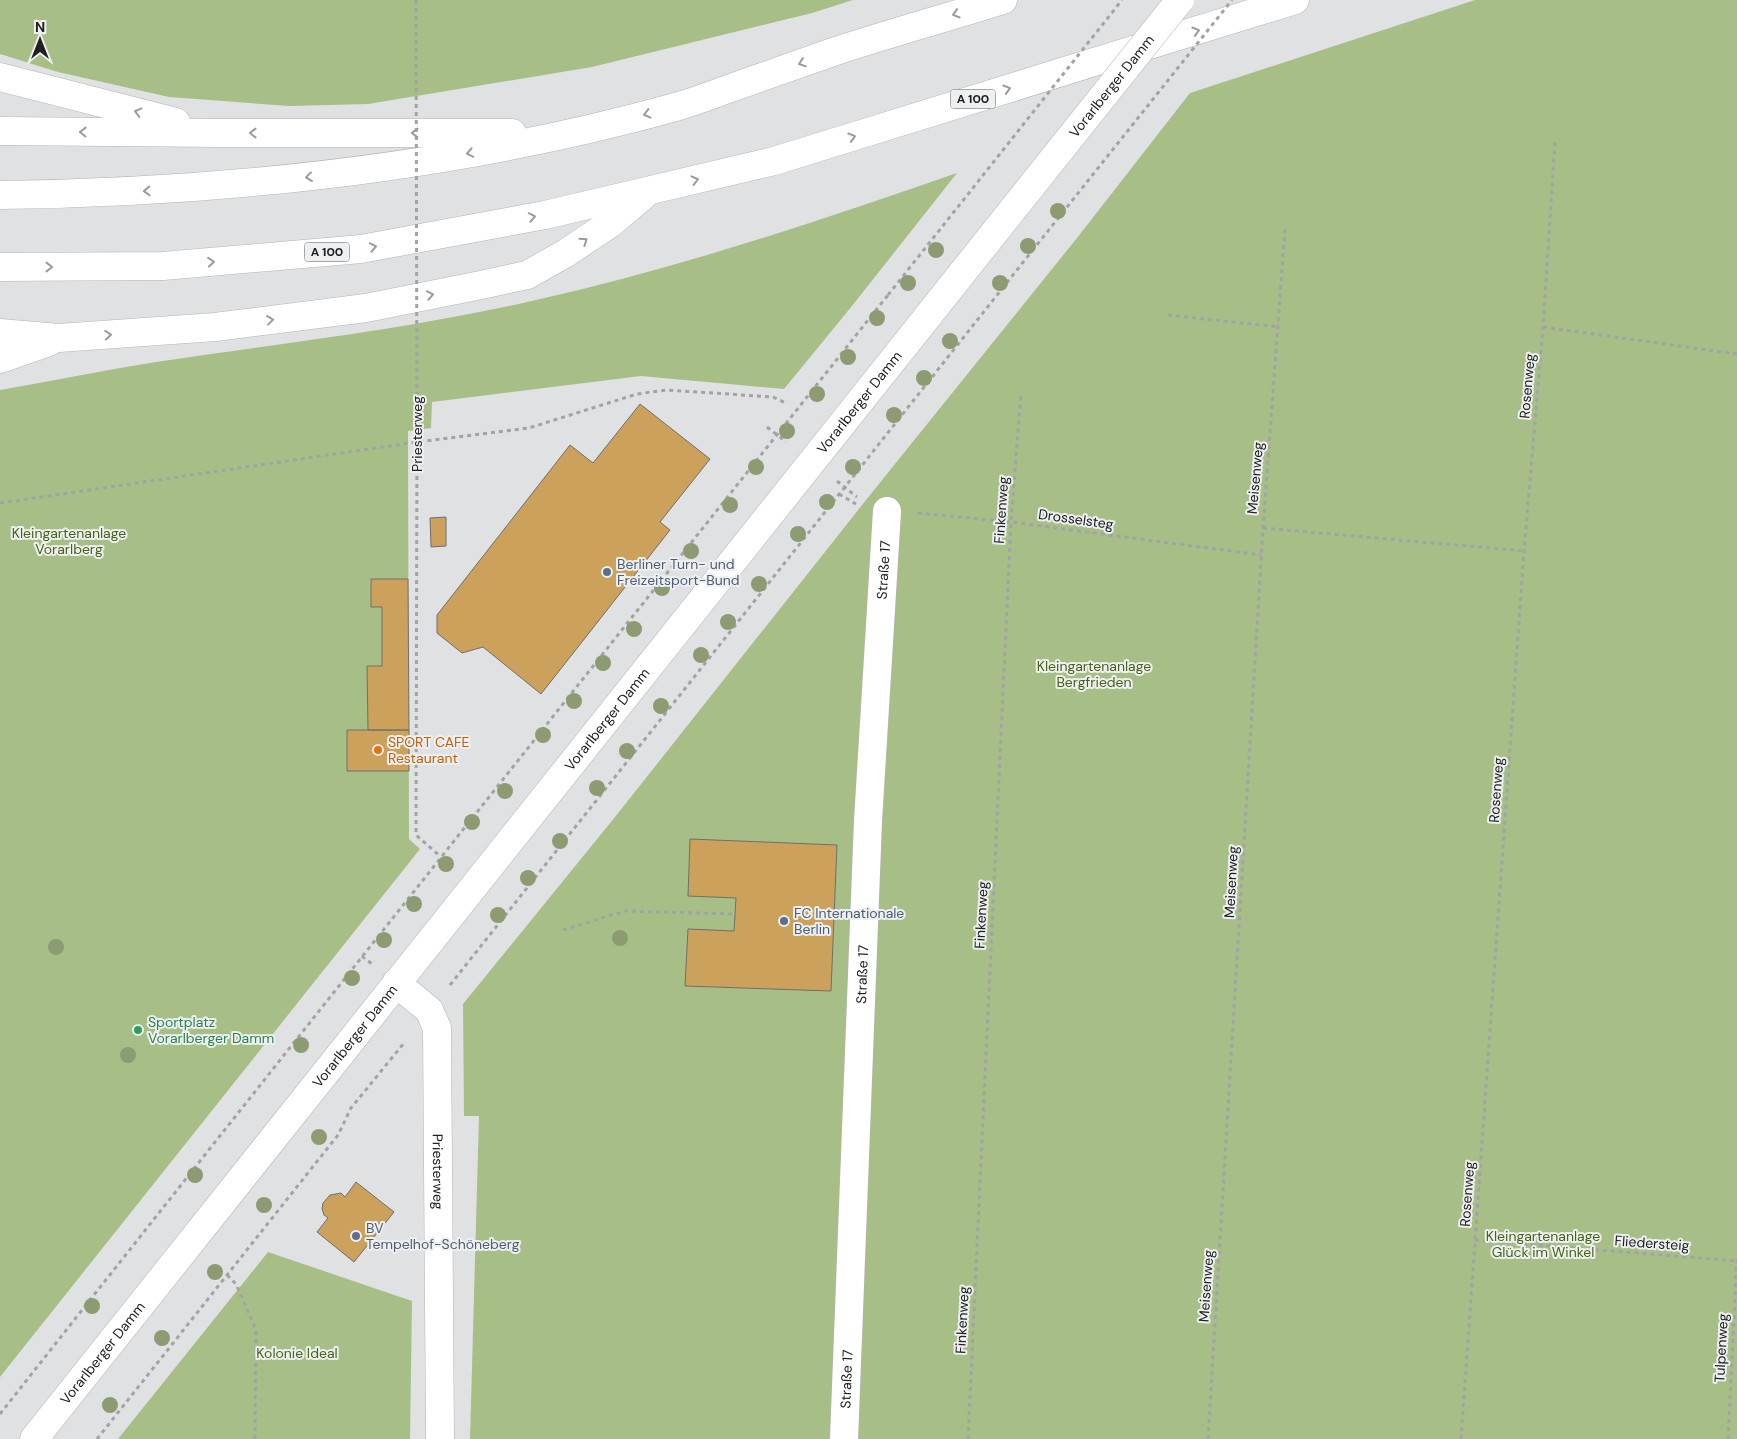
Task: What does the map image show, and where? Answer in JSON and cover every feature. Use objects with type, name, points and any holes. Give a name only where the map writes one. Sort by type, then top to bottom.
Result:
[{"type":"main road","points":[[0,195],[157,191],[296,179],[463,155],[569,133],[681,106],[833,52],[1003,0]]},
{"type":"main road","name":"Vorarlberger Damm","points":[[34,1439],[1180,0]]},
{"type":"main road","name":"A 100","points":[[0,267],[163,266],[361,249],[545,215],[774,161],[1295,0]]},
{"type":"main road","points":[[0,76],[219,133]]},
{"type":"main road","points":[[0,131],[569,133]]},
{"type":"main road","points":[[0,333],[60,338],[215,327],[366,308],[527,274],[566,253],[611,224],[648,191]]},
{"type":"main road","points":[[0,359],[60,338]]},
{"type":"main road","name":"Straße 17","points":[[844,1439],[868,821],[887,511]]},
{"type":"main road","name":"Priesterweg","points":[[396,983],[430,1010],[437,1028],[440,1439]]},
{"type":"path","name":"Priesterweg","points":[[416,0],[416,835],[441,857]]},
{"type":"path","points":[[0,1414],[1122,0]]},
{"type":"path","points":[[470,960],[1232,0]]},
{"type":"path","name":"Rosenweg","points":[[1461,1439],[1555,142]]},
{"type":"path","name":"Meisenweg","points":[[1208,1439],[1261,555],[1285,229]]},
{"type":"path","points":[[1168,315],[1279,327]]},
{"type":"path","points":[[1543,327],[1737,354]]},
{"type":"path","points":[[0,503],[417,442],[529,428],[637,394],[667,390],[773,397],[786,403]]},
{"type":"path","name":"Finkenweg","points":[[968,1439],[1011,522],[1021,393]]},
{"type":"path","points":[[767,427],[786,442]]},
{"type":"path","points":[[836,481],[856,497]]},
{"type":"path","name":"Drosselsteg","points":[[887,511],[1011,522],[1261,555]]},
{"type":"path","points":[[1263,528],[1524,550]]},
{"type":"path","points":[[563,930],[625,911],[735,914]]},
{"type":"path","points":[[362,956],[371,963]]},
{"type":"path","points":[[97,1439],[338,1135],[351,1108]]},
{"type":"path","name":"Fliedersteig","points":[[1475,1240],[1737,1260]]},
{"type":"path","name":"Tulpenweg","points":[[1728,1439],[1737,1260]]},
{"type":"path","points":[[226,1275],[236,1284],[256,1330],[255,1439]]},
{"type":"green space","points":[[0,0],[853,0],[812,13],[592,67],[368,104],[289,106],[169,97],[58,72],[0,54]]},
{"type":"green space","points":[[1475,0],[1737,0],[1737,1439],[470,1439],[479,1116],[464,1116],[463,1004],[615,817],[870,495],[1077,238],[1190,93]]},
{"type":"green space","name":"Kleingartenanlage Vorarlberg","points":[[957,173],[784,389],[641,376],[432,402],[431,428],[408,431],[409,839],[420,849],[0,1377],[0,390],[117,368],[442,319],[536,300],[643,273],[748,243]]},
{"type":"green space","name":"Kolonie Ideal","points":[[268,1252],[412,1301],[410,1439],[118,1439]]},
{"type":"building","points":[[640,404],[710,459],[660,522],[670,530],[541,694],[483,647],[462,653],[437,633],[437,615],[570,445],[593,463]]},
{"type":"building","points":[[446,517],[446,546],[431,547],[430,518]]},
{"type":"building","points":[[371,579],[408,579],[409,730],[368,730],[367,666],[382,666],[382,607],[371,607]]},
{"type":"building","name":"SPORT CAFE Restaurant","points":[[347,730],[409,730],[409,771],[347,771]]},
{"type":"building","name":"FC Internationale Berlin","points":[[690,839],[837,845],[831,991],[685,986],[688,929],[734,931],[736,898],[688,896]]},
{"type":"building","points":[[356,1182],[394,1212],[354,1262],[317,1232],[328,1218],[324,1215],[322,1209],[323,1203],[330,1195],[341,1193],[345,1197]]},
{"type":"place","name":"Berliner Turn- und Freizeitsport-Bund","points":[[607,572]]},
{"type":"place","name":"SPORT CAFE Restaurant","points":[[378,750]]},
{"type":"place","name":"FC Internationale Berlin","points":[[784,921]]},
{"type":"place","name":"Sportplatz Vorarlberger Damm","points":[[138,1030]]},
{"type":"place","name":"BV Tempelhof-Schöneberg","points":[[356,1236]]},
{"type":"park label","name":"Kleingartenanlage Bergfrieden","points":[[1094,674]]},
{"type":"park label","name":"Kleingartenanlage Glück im Winkel","points":[[1543,1244]]}]
